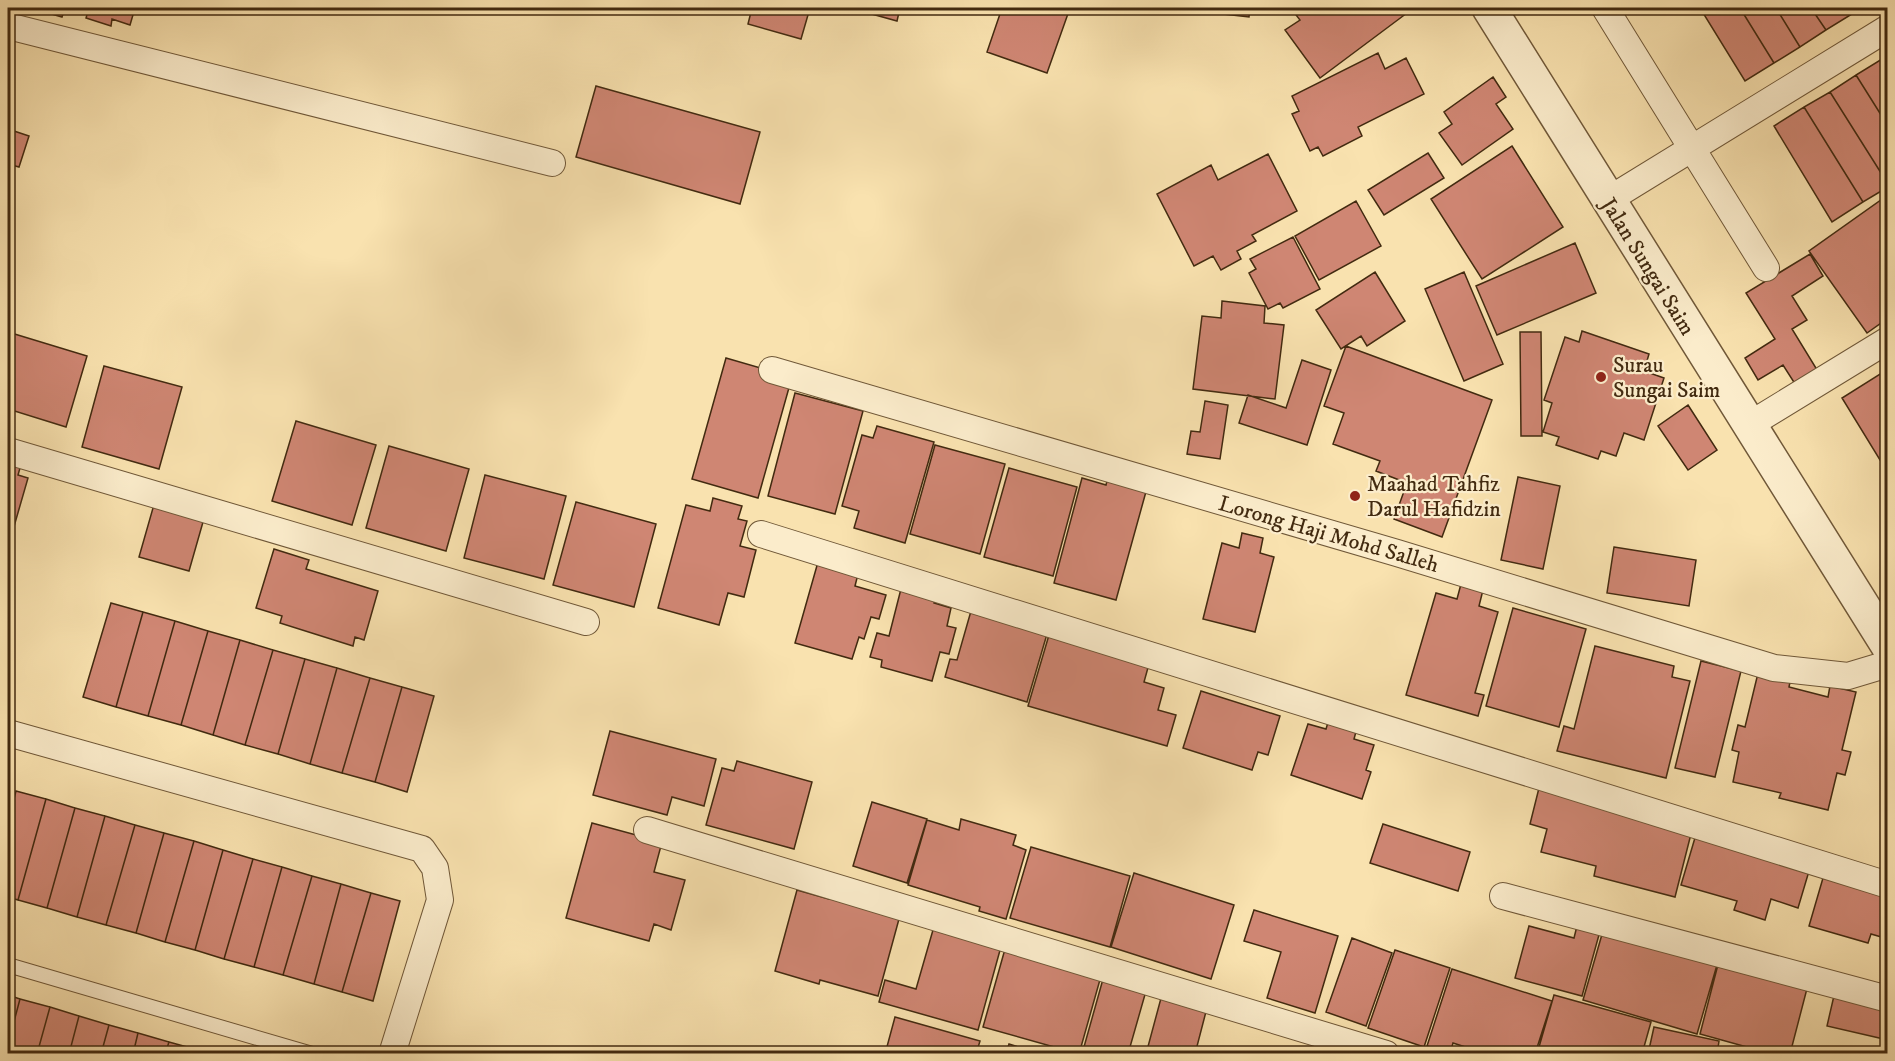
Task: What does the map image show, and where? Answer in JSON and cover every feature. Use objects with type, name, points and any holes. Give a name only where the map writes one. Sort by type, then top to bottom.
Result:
[{"type":"street","name":"Jalan Sungai Saim","points":[[1489,8],[1887,646]]},
{"type":"street","points":[[1605,8],[1766,267]]},
{"type":"street","points":[[8,26],[552,163]]},
{"type":"street","points":[[1608,200],[1887,28]]},
{"type":"street","points":[[1749,425],[1887,340]]},
{"type":"street","name":"Lorong Haji Mohd Salleh","points":[[772,370],[1397,553],[1774,668],[1848,676],[1887,664]]},
{"type":"street","points":[[8,451],[586,622]]},
{"type":"street","points":[[761,534],[1887,885]]},
{"type":"street","points":[[8,733],[422,849],[435,868],[440,900],[392,1053]]},
{"type":"street","points":[[647,830],[1386,1053]]},
{"type":"street","points":[[1503,896],[1887,999]]},
{"type":"lane","points":[[8,965],[312,1053]]},
{"type":"building","points":[[31,8],[65,8],[62,17]]},
{"type":"building","points":[[89,8],[135,8],[130,25],[112,19],[111,26],[86,18]]},
{"type":"building","points":[[734,8],[810,8],[801,39],[748,24],[751,12]]},
{"type":"building","points":[[850,8],[900,8],[897,21]]},
{"type":"building","points":[[1002,8],[1070,8],[1047,73],[987,52]]},
{"type":"building","points":[[1207,8],[1250,8],[1249,17],[1206,12]]},
{"type":"building","points":[[1298,8],[1409,8],[1411,10],[1320,78],[1285,30],[1300,20],[1293,11]]},
{"type":"building","points":[[1700,8],[1740,8],[1774,63],[1745,81]]},
{"type":"building","points":[[1740,8],[1776,8],[1800,47],[1774,63]]},
{"type":"building","points":[[1776,8],[1811,8],[1826,30],[1800,47]]},
{"type":"building","points":[[1811,8],[1848,8],[1852,14],[1826,30]]},
{"type":"building","points":[[1848,8],[1862,8],[1852,14]]},
{"type":"building","points":[[1378,53],[1385,69],[1406,58],[1424,94],[1358,127],[1362,136],[1323,156],[1318,147],[1310,151],[1292,114],[1299,111],[1292,96]]},
{"type":"building","points":[[1888,56],[1888,68],[1882,59]]},
{"type":"building","points":[[1882,59],[1888,68],[1888,126],[1856,75]]},
{"type":"building","points":[[1856,75],[1888,126],[1888,184],[1830,92]]},
{"type":"building","points":[[1493,77],[1506,97],[1496,104],[1513,129],[1462,165],[1439,133],[1452,124],[1444,112]]},
{"type":"building","points":[[596,86],[760,132],[740,204],[576,157]]},
{"type":"building","points":[[1830,92],[1888,184],[1888,187],[1863,202],[1804,107]]},
{"type":"building","points":[[1804,107],[1863,202],[1832,222],[1774,126]]},
{"type":"building","points":[[8,129],[29,136],[19,167],[8,164]]},
{"type":"building","points":[[1512,146],[1563,227],[1482,279],[1431,199]]},
{"type":"building","points":[[1428,153],[1444,178],[1384,215],[1368,190]]},
{"type":"building","points":[[1268,154],[1297,211],[1252,235],[1256,241],[1237,251],[1241,259],[1221,270],[1213,256],[1194,266],[1157,194],[1211,165],[1218,180]]},
{"type":"building","points":[[1888,195],[1888,318],[1867,333],[1809,251]]},
{"type":"building","points":[[1356,201],[1381,246],[1319,280],[1295,236]]},
{"type":"building","points":[[1293,237],[1320,289],[1283,308],[1280,303],[1268,309],[1249,273],[1256,269],[1250,259]]},
{"type":"building","points":[[1575,243],[1596,293],[1497,335],[1476,286]]},
{"type":"building","points":[[1810,254],[1823,276],[1792,296],[1807,320],[1792,329],[1819,373],[1797,387],[1783,365],[1758,380],[1745,358],[1775,339],[1746,293]]},
{"type":"building","points":[[1375,272],[1405,321],[1367,346],[1361,336],[1341,349],[1316,310]]},
{"type":"building","points":[[1464,272],[1503,364],[1464,381],[1425,289]]},
{"type":"building","points":[[1222,301],[1265,306],[1264,323],[1284,325],[1275,399],[1193,389],[1202,316],[1221,318]]},
{"type":"building","points":[[1582,331],[1649,354],[1644,371],[1664,378],[1644,440],[1624,433],[1616,456],[1601,451],[1598,459],[1556,445],[1559,437],[1543,432],[1552,403],[1544,400],[1565,337],[1579,342]]},
{"type":"building","points":[[8,332],[87,356],[66,427],[8,409]]},
{"type":"building","points":[[1520,332],[1541,332],[1542,436],[1521,436]]},
{"type":"building","points":[[1346,346],[1492,400],[1442,537],[1394,519],[1407,483],[1376,471],[1380,461],[1333,444],[1344,413],[1324,406]]},
{"type":"building","points":[[726,358],[792,377],[758,498],[692,479]]},
{"type":"building","points":[[1302,360],[1331,370],[1307,445],[1239,423],[1248,395],[1286,408]]},
{"type":"building","points":[[104,366],[182,387],[159,469],[82,447]]},
{"type":"building","points":[[1888,369],[1888,455],[1880,460],[1842,398]]},
{"type":"building","points":[[795,393],[863,411],[835,514],[768,496]]},
{"type":"building","points":[[1205,401],[1228,405],[1220,459],[1187,454],[1191,431],[1200,432]]},
{"type":"building","points":[[1688,405],[1717,450],[1688,470],[1658,426]]},
{"type":"building","points":[[296,421],[376,445],[352,525],[272,501]]},
{"type":"building","points":[[877,426],[934,442],[905,543],[854,528],[859,511],[842,506],[862,435],[873,438]]},
{"type":"building","points":[[935,445],[1005,464],[980,554],[910,534]]},
{"type":"building","points":[[389,446],[469,469],[446,551],[366,528]]},
{"type":"building","points":[[8,456],[22,461],[18,475],[28,478],[13,530],[8,528]]},
{"type":"building","points":[[1009,468],[1077,487],[1053,576],[984,557]]},
{"type":"building","points":[[485,475],[566,496],[544,579],[464,558]]},
{"type":"building","points":[[1108,477],[1147,488],[1116,600],[1054,583],[1082,478],[1106,485]]},
{"type":"building","points":[[1518,477],[1560,486],[1543,569],[1501,560]]},
{"type":"building","points":[[713,498],[742,506],[738,519],[747,521],[740,546],[756,550],[744,597],[728,593],[719,625],[658,608],[686,505],[710,511]]},
{"type":"building","points":[[155,501],[205,515],[189,571],[139,557]]},
{"type":"building","points":[[576,502],[656,524],[634,607],[553,585]]},
{"type":"building","points":[[1242,533],[1263,538],[1260,553],[1274,557],[1255,632],[1203,619],[1222,543],[1239,548]]},
{"type":"building","points":[[1614,547],[1696,560],[1689,606],[1607,593]]},
{"type":"building","points":[[274,549],[309,560],[306,569],[378,591],[364,640],[355,637],[353,646],[280,623],[282,616],[256,608]]},
{"type":"building","points":[[818,562],[858,574],[855,586],[886,595],[879,619],[871,617],[864,639],[859,637],[852,659],[795,643]]},
{"type":"building","points":[[903,581],[937,590],[934,603],[951,608],[947,626],[956,628],[949,654],[940,652],[932,681],[881,667],[882,660],[870,657],[877,633],[889,636]]},
{"type":"building","points":[[1461,584],[1483,590],[1479,606],[1498,612],[1475,693],[1484,695],[1478,716],[1406,695],[1436,593],[1457,599]]},
{"type":"building","points":[[111,603],[143,612],[116,707],[83,697]]},
{"type":"building","points":[[1513,608],[1586,629],[1559,727],[1486,706]]},
{"type":"building","points":[[971,611],[1047,634],[1027,702],[945,677],[950,659],[957,660]]},
{"type":"building","points":[[143,612],[175,621],[148,716],[116,707]]},
{"type":"building","points":[[175,621],[208,631],[181,725],[148,716]]},
{"type":"building","points":[[208,631],[240,640],[213,735],[181,725]]},
{"type":"building","points":[[1049,635],[1149,664],[1144,682],[1164,688],[1158,710],[1176,715],[1167,746],[1028,706]]},
{"type":"building","points":[[240,640],[273,650],[245,745],[213,735]]},
{"type":"building","points":[[1595,646],[1674,666],[1672,677],[1690,681],[1666,778],[1557,751],[1564,726],[1574,729]]},
{"type":"building","points":[[273,650],[305,659],[278,754],[245,745]]},
{"type":"building","points":[[305,659],[337,668],[310,764],[278,754]]},
{"type":"building","points":[[1701,661],[1741,671],[1715,777],[1675,768]]},
{"type":"building","points":[[337,668],[370,678],[342,773],[310,764]]},
{"type":"building","points":[[1759,669],[1791,677],[1789,687],[1828,697],[1830,686],[1856,692],[1842,750],[1851,752],[1845,775],[1837,773],[1828,810],[1779,798],[1781,793],[1733,782],[1739,752],[1732,750],[1738,725],[1745,727]]},
{"type":"building","points":[[370,678],[402,687],[375,782],[342,773]]},
{"type":"building","points":[[402,687],[434,696],[407,792],[375,782]]},
{"type":"building","points":[[1201,691],[1280,716],[1268,755],[1258,752],[1252,770],[1183,748]]},
{"type":"building","points":[[1329,719],[1357,728],[1354,739],[1374,745],[1366,770],[1371,772],[1362,799],[1291,775],[1308,724],[1326,729]]},
{"type":"building","points":[[610,731],[716,759],[704,806],[672,797],[667,815],[593,795]]},
{"type":"building","points":[[737,761],[812,782],[794,849],[706,825],[722,768],[734,771]]},
{"type":"building","points":[[1541,780],[1692,830],[1675,897],[1594,876],[1596,866],[1541,852],[1547,829],[1530,824]]},
{"type":"building","points":[[16,791],[46,799],[18,900],[8,897],[8,822]]},
{"type":"building","points":[[46,799],[75,808],[47,908],[18,900]]},
{"type":"building","points":[[872,802],[927,819],[907,883],[853,866]]},
{"type":"building","points":[[75,808],[105,816],[77,917],[47,908]]},
{"type":"building","points":[[105,816],[135,825],[106,925],[77,917]]},
{"type":"building","points":[[961,819],[1016,835],[1013,845],[1026,850],[1006,919],[979,911],[980,907],[908,885],[927,820],[959,830]]},
{"type":"building","points":[[592,823],[662,842],[654,872],[685,880],[671,930],[654,924],[649,941],[566,918]]},
{"type":"building","points":[[1383,824],[1470,852],[1458,891],[1370,863]]},
{"type":"building","points":[[135,825],[164,833],[136,933],[106,925]]},
{"type":"building","points":[[1697,831],[1812,861],[1798,908],[1771,899],[1765,920],[1734,910],[1737,901],[1681,885]]},
{"type":"building","points":[[164,833],[194,841],[165,942],[136,933]]},
{"type":"building","points":[[194,841],[223,850],[195,950],[165,942]]},
{"type":"building","points":[[1031,847],[1130,876],[1110,947],[1010,918]]},
{"type":"building","points":[[223,850],[253,859],[224,959],[195,950]]},
{"type":"building","points":[[253,859],[282,867],[254,967],[224,959]]},
{"type":"building","points":[[282,867],[312,876],[283,975],[254,967]]},
{"type":"building","points":[[1134,873],[1234,905],[1211,979],[1111,947]]},
{"type":"building","points":[[312,876],[341,884],[314,984],[283,975]]},
{"type":"building","points":[[1823,878],[1888,897],[1888,939],[1871,934],[1868,943],[1809,926]]},
{"type":"building","points":[[341,884],[371,893],[342,992],[314,984]]},
{"type":"building","points":[[831,888],[902,908],[878,996],[820,980],[819,984],[775,971],[797,890],[829,899]]},
{"type":"building","points":[[371,893],[400,901],[373,1001],[342,992]]},
{"type":"building","points":[[1254,910],[1338,936],[1315,1013],[1267,998],[1281,952],[1244,941]]},
{"type":"building","points":[[1579,918],[1602,924],[1582,996],[1515,978],[1529,926],[1574,938]]},
{"type":"building","points":[[935,923],[1002,943],[978,1030],[879,1002],[885,980],[916,989]]},
{"type":"building","points":[[1605,924],[1719,958],[1697,1034],[1583,1000]]},
{"type":"building","points":[[1352,938],[1392,953],[1366,1026],[1326,1012]]},
{"type":"building","points":[[1007,942],[1103,969],[1079,1054],[983,1027]]},
{"type":"building","points":[[1395,950],[1450,968],[1424,1047],[1368,1028]]},
{"type":"building","points":[[1721,953],[1810,977],[1790,1054],[1772,1054],[1700,1034]]},
{"type":"building","points":[[1452,969],[1552,1001],[1535,1054],[1487,1054],[1453,1043],[1450,1053],[1427,1046]]},
{"type":"building","points":[[1105,972],[1148,984],[1128,1054],[1082,1054]]},
{"type":"building","points":[[1164,987],[1209,1000],[1195,1054],[1146,1054]]},
{"type":"building","points":[[1836,987],[1888,999],[1888,1040],[1827,1026]]},
{"type":"building","points":[[8,995],[20,999],[8,1044]]},
{"type":"building","points":[[1554,995],[1651,1022],[1642,1054],[1537,1054]]},
{"type":"building","points":[[20,999],[50,1007],[37,1054],[8,1054],[8,1044]]},
{"type":"building","points":[[50,1007],[79,1016],[69,1054],[37,1054]]},
{"type":"building","points":[[79,1016],[109,1025],[101,1054],[69,1054]]},
{"type":"building","points":[[895,1017],[980,1041],[976,1054],[885,1054]]},
{"type":"building","points":[[109,1025],[138,1033],[133,1054],[101,1054]]},
{"type":"building","points":[[1654,1027],[1719,1041],[1717,1054],[1648,1054]]},
{"type":"building","points":[[138,1033],[169,1042],[165,1054],[133,1054]]},
{"type":"building","points":[[1315,1039],[1362,1054],[1311,1054]]},
{"type":"building","points":[[169,1042],[198,1050],[197,1054],[165,1054]]},
{"type":"building","points":[[1009,1044],[1040,1054],[1006,1054]]},
{"type":"place","name":"Surau Sungai Saim","points":[[1601,377]]},
{"type":"place","name":"Maahad Tahfiz Darul Hafidzin","points":[[1355,496]]}]
